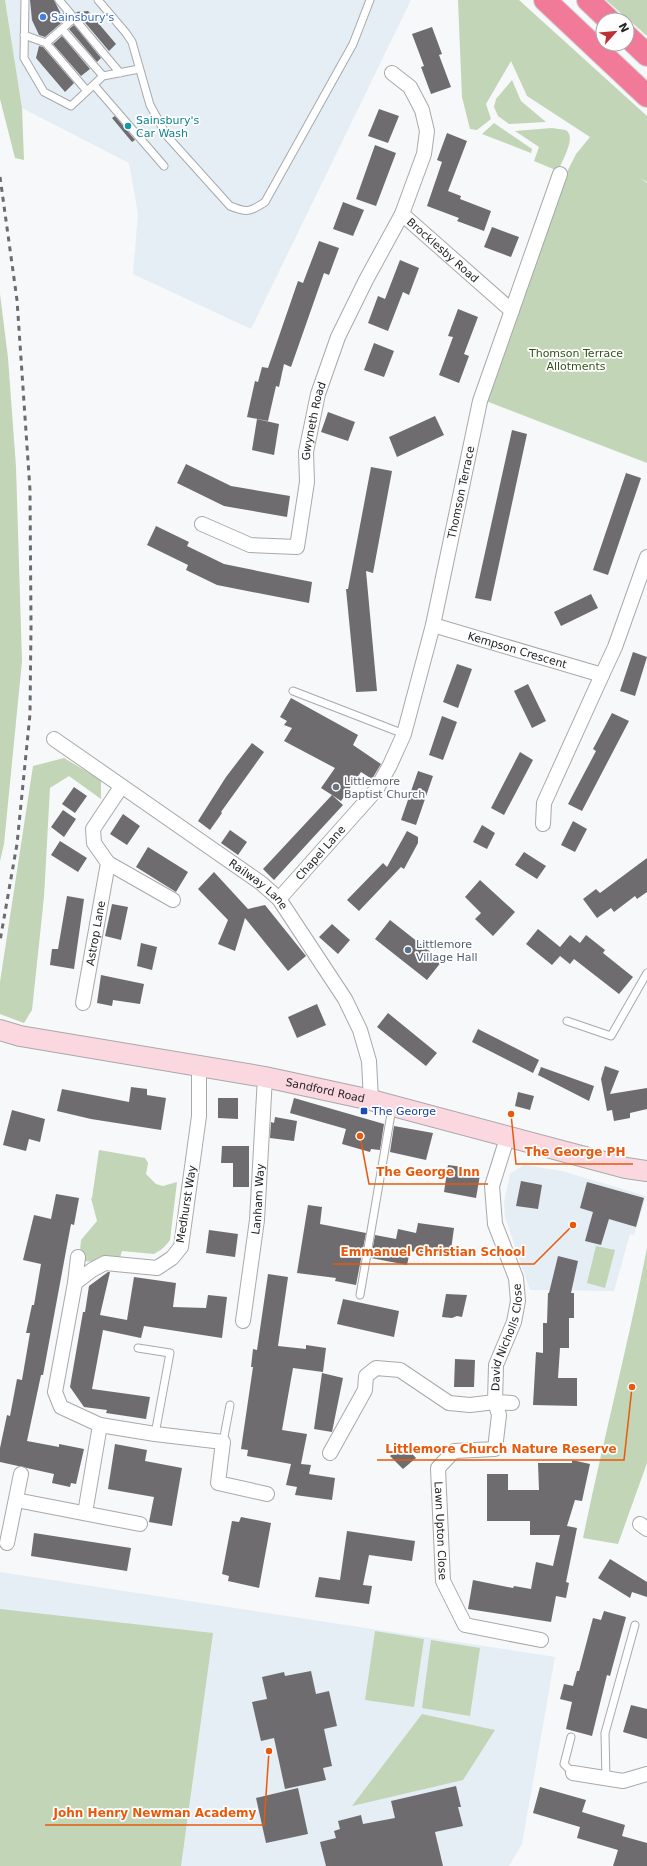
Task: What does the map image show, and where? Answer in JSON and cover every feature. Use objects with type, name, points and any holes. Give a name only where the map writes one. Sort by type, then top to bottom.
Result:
[{"type":"highway","points":[[544,0],[647,96]]},
{"type":"highway","points":[[588,0],[601,12]]},
{"type":"highway","points":[[635,44],[647,55]]},
{"type":"street","name":"Brocklesby Road","points":[[392,73],[410,87],[422,110],[427,131],[424,154],[402,214],[512,311]]},
{"type":"street","name":"Thomson Terrace","points":[[363,807],[376,790],[390,766],[404,734],[433,625],[480,401],[560,174]]},
{"type":"street","name":"Gwyneth Road","points":[[202,524],[250,545],[297,547],[307,482],[306,452],[318,394],[342,330],[366,280],[402,214]]},
{"type":"street","points":[[543,824],[544,803],[615,647],[647,557]]},
{"type":"street","name":"Kempson Crescent","points":[[433,625],[602,675]]},
{"type":"street","name":"Railway Lane","points":[[54,739],[261,883],[279,899],[346,1000],[360,1030],[369,1061],[371,1100]]},
{"type":"street","points":[[121,787],[93,829],[94,843],[108,863],[173,900]]},
{"type":"street","name":"Chapel Lane","points":[[279,899],[363,807]]},
{"type":"street","name":"Astrop Lane","points":[[84,1003],[108,863]]},
{"type":"street","name":"Sandford Road","points":[[0,1030],[20,1036],[265,1077],[371,1100],[508,1135],[626,1168],[647,1171]]},
{"type":"street","name":"Medhurst Way","points":[[75,1283],[92,1270],[105,1263],[157,1268],[172,1258],[181,1247],[199,1116],[199,1065]]},
{"type":"street","name":"Lanham Way","points":[[243,1321],[257,1220],[265,1077]]},
{"type":"street","name":"David Nicholls Close","points":[[495,1402],[496,1365],[514,1322],[518,1301],[516,1278],[495,1224],[492,1186],[508,1135]]},
{"type":"street","points":[[78,1257],[75,1283],[55,1392],[61,1407],[100,1425],[155,1434],[223,1442],[218,1484],[267,1494]]},
{"type":"street","name":"David Nicholls Close","points":[[330,1452],[364,1390],[366,1376],[376,1368],[400,1370],[449,1403],[470,1405],[495,1402],[512,1403]]},
{"type":"street","name":"Lawn Upton Close","points":[[495,1402],[500,1415],[495,1449],[454,1450],[438,1468],[443,1581],[465,1625],[541,1640]]},
{"type":"street","points":[[85,1513],[100,1425]]},
{"type":"street","points":[[7,1543],[21,1474]]},
{"type":"street","points":[[16,1500],[140,1524]]},
{"type":"street","points":[[573,1773],[623,1781],[647,1774]]},
{"type":"lane","points":[[25,0],[24,58],[44,92],[71,106],[103,76],[139,69]]},
{"type":"lane","points":[[59,0],[120,73]]},
{"type":"lane","points":[[98,0],[132,42],[150,104],[167,136],[230,206],[243,212],[254,210],[265,202],[353,44],[370,0]]},
{"type":"lane","points":[[46,43],[74,18]]},
{"type":"lane","points":[[62,28],[103,76]]},
{"type":"lane","points":[[24,35],[46,43],[87,91]]},
{"type":"lane","points":[[94,85],[164,166]]},
{"type":"lane","points":[[293,691],[404,734]]},
{"type":"lane","points":[[567,1021],[611,1036],[647,973]]},
{"type":"lane","points":[[360,1295],[392,1105]]},
{"type":"lane","points":[[138,1348],[170,1353],[155,1434]]},
{"type":"lane","points":[[223,1442],[230,1405]]},
{"type":"lane","points":[[606,1779],[605,1733],[635,1626]]},
{"type":"lane","points":[[570,1736],[564,1764],[573,1773]]},
{"type":"shaded area","points":[[5,0],[411,0],[251,329],[133,274],[138,214],[129,163],[22,108]]},
{"type":"shaded area","points":[[524,1165],[562,1171],[646,1196],[634,1235],[630,1234],[614,1291],[530,1290],[505,1217],[504,1202],[510,1174]]},
{"type":"shaded area","points":[[0,1572],[555,1657],[522,1844],[509,1866],[0,1866]]},
{"type":"green space","points":[[0,0],[5,0],[22,108],[24,160],[15,158],[0,99]]},
{"type":"green space","name":"Thomson Terrace Allotments","points":[[458,0],[519,0],[647,116],[647,182],[640,178],[647,183],[647,463],[486,401],[565,176],[576,154],[590,137],[527,96],[511,61],[486,104],[491,119],[477,130],[470,129],[462,97]]},
{"type":"green space","points":[[606,0],[647,0],[647,36],[635,25],[635,12],[620,12]]},
{"type":"green space","points":[[512,80],[521,101],[546,122],[509,124],[498,116],[494,107],[496,99]]},
{"type":"green space","points":[[494,123],[532,149],[531,153],[482,134]]},
{"type":"green space","points":[[552,128],[565,130],[569,133],[570,137],[568,149],[558,171],[534,161],[539,147],[515,131]]},
{"type":"green space","points":[[0,294],[8,358],[16,467],[22,661],[4,844],[0,861]]},
{"type":"green space","points":[[64,758],[101,780],[101,799],[69,776],[50,788],[44,897],[32,1010],[24,1023],[0,1014],[0,982],[33,766]]},
{"type":"green space","points":[[99,1150],[145,1158],[148,1163],[146,1174],[156,1184],[163,1186],[177,1182],[170,1240],[163,1248],[154,1254],[122,1251],[120,1258],[110,1258],[95,1262],[85,1261],[85,1258],[80,1251],[81,1240],[97,1221],[91,1198]]},
{"type":"green space","points":[[596,1246],[615,1250],[605,1288],[587,1283]]},
{"type":"green space","points":[[647,1248],[647,1463],[618,1544],[583,1538]]},
{"type":"green space","points":[[0,1609],[213,1633],[181,1866],[0,1866]]},
{"type":"green space","points":[[375,1631],[424,1639],[414,1707],[365,1700]]},
{"type":"green space","points":[[431,1640],[480,1648],[470,1716],[422,1708]]},
{"type":"green space","points":[[422,1714],[495,1730],[463,1780],[352,1806]]},
{"type":"building","name":"Sainsbury's","points":[[30,0],[54,0],[61,14],[64,13],[67,18],[45,37],[39,35],[32,20]]},
{"type":"building","points":[[88,11],[116,44],[109,51],[76,12]]},
{"type":"building","points":[[74,25],[101,58],[97,62],[69,29]]},
{"type":"building","points":[[432,27],[442,54],[439,55],[451,87],[431,94],[421,67],[424,66],[412,34]]},
{"type":"building","points":[[62,36],[90,69],[81,76],[53,44]]},
{"type":"building","points":[[39,46],[43,47],[74,83],[65,92],[36,58]]},
{"type":"building","points":[[379,109],[399,116],[388,143],[368,136]]},
{"type":"building","points":[[115,116],[135,140],[132,142],[112,118]]},
{"type":"building","points":[[447,133],[467,141],[448,191],[461,196],[460,199],[491,211],[484,231],[457,221],[459,218],[427,206],[442,162],[437,160]]},
{"type":"building","points":[[375,145],[396,153],[376,206],[356,199]]},
{"type":"building","points":[[343,202],[364,210],[353,236],[333,229]]},
{"type":"building","points":[[492,227],[519,237],[511,257],[484,247]]},
{"type":"building","points":[[319,241],[339,248],[329,275],[324,273],[291,367],[284,364],[279,387],[276,386],[268,421],[247,417],[255,381],[258,382],[262,367],[268,368],[298,281],[303,283]]},
{"type":"building","points":[[400,260],[419,268],[409,295],[403,292],[388,331],[368,323],[378,296],[385,299]]},
{"type":"building","points":[[458,309],[478,317],[464,354],[469,356],[459,383],[439,375],[453,337],[448,336]]},
{"type":"building","points":[[374,343],[394,351],[384,377],[364,370]]},
{"type":"building","points":[[328,412],[355,422],[348,441],[321,432]]},
{"type":"building","points":[[435,416],[444,435],[397,457],[389,437]]},
{"type":"building","points":[[257,419],[279,424],[274,455],[252,450]]},
{"type":"building","points":[[512,430],[527,434],[491,601],[475,598]]},
{"type":"building","points":[[186,464],[231,486],[290,496],[287,517],[224,506],[177,483]]},
{"type":"building","points":[[371,467],[392,471],[373,573],[366,571],[377,691],[356,692],[346,589],[348,589]]},
{"type":"building","points":[[626,473],[641,478],[608,575],[593,570]]},
{"type":"building","points":[[156,526],[189,542],[187,546],[224,564],[312,582],[309,603],[217,585],[186,570],[188,565],[147,545]]},
{"type":"building","points":[[591,594],[598,608],[561,626],[554,612]]},
{"type":"building","points":[[633,652],[647,657],[635,696],[620,691]]},
{"type":"building","points":[[457,664],[472,669],[458,708],[443,702]]},
{"type":"building","points":[[528,684],[546,721],[532,728],[514,691]]},
{"type":"building","points":[[291,698],[358,735],[353,745],[381,764],[372,779],[361,772],[341,801],[321,788],[335,768],[284,741],[292,728],[284,725],[287,721],[280,717]]},
{"type":"building","points":[[612,713],[629,721],[582,811],[568,804],[596,751],[593,749]]},
{"type":"building","points":[[442,716],[457,722],[443,760],[429,755]]},
{"type":"building","points":[[252,743],[264,752],[221,812],[222,813],[210,830],[198,821],[226,777]]},
{"type":"building","points":[[520,752],[533,760],[504,815],[491,808]]},
{"type":"building","points":[[418,771],[433,776],[416,825],[401,820]]},
{"type":"building","points":[[74,787],[87,796],[75,813],[62,804]]},
{"type":"building","points":[[332,795],[343,805],[274,880],[263,869]]},
{"type":"building","points":[[63,810],[76,819],[64,837],[51,827]]},
{"type":"building","points":[[123,814],[140,826],[127,845],[110,834]]},
{"type":"building","points":[[573,821],[587,829],[575,852],[561,845]]},
{"type":"building","points":[[482,825],[495,833],[487,849],[473,842]]},
{"type":"building","points":[[230,830],[247,842],[238,855],[221,843]]},
{"type":"building","points":[[407,831],[418,837],[418,843],[404,869],[401,867],[359,911],[347,900],[383,863],[387,867]]},
{"type":"building","points":[[60,841],[87,858],[78,872],[51,855]]},
{"type":"building","points":[[148,847],[188,872],[176,892],[136,867]]},
{"type":"building","points":[[524,852],[546,866],[537,879],[515,865]]},
{"type":"building","points":[[647,858],[647,892],[637,899],[635,896],[614,912],[611,908],[597,918],[583,899],[596,889],[600,893]]},
{"type":"building","points":[[214,872],[248,909],[265,905],[306,956],[288,971],[245,918],[235,951],[218,944],[228,920],[198,889]]},
{"type":"building","points":[[480,880],[515,912],[493,936],[475,919],[481,913],[465,897]]},
{"type":"building","points":[[67,896],[84,899],[74,969],[50,965],[52,949],[58,949]]},
{"type":"building","points":[[112,904],[128,907],[121,940],[105,936]]},
{"type":"building","name":"Littlemore Village Hall","points":[[390,920],[442,961],[427,980],[375,939]]},
{"type":"building","points":[[332,924],[350,940],[338,954],[319,937]]},
{"type":"building","points":[[538,929],[560,947],[570,935],[580,943],[586,935],[605,950],[603,953],[633,977],[619,994],[574,959],[570,964],[560,956],[552,965],[526,944]]},
{"type":"building","points":[[141,943],[157,947],[152,970],[137,966]]},
{"type":"building","points":[[101,975],[144,984],[140,1004],[113,1000],[112,1006],[97,1003]]},
{"type":"building","points":[[317,1004],[326,1025],[297,1038],[288,1017]]},
{"type":"building","points":[[388,1013],[437,1053],[426,1066],[377,1027]]},
{"type":"building","points":[[478,1029],[539,1060],[533,1073],[472,1042]]},
{"type":"building","points":[[605,1066],[619,1071],[610,1094],[647,1088],[647,1109],[630,1113],[630,1118],[614,1121],[612,1110],[607,1111],[601,1079]]},
{"type":"building","points":[[541,1067],[594,1086],[589,1101],[538,1075]]},
{"type":"building","points":[[131,1087],[147,1089],[147,1095],[166,1098],[161,1130],[91,1119],[57,1111],[62,1089],[129,1102]]},
{"type":"building","points":[[518,1092],[534,1096],[530,1110],[515,1106]]},
{"type":"building","points":[[218,1098],[238,1098],[238,1119],[218,1118]]},
{"type":"building","points":[[294,1098],[384,1124],[380,1150],[371,1149],[370,1152],[342,1144],[346,1129],[290,1113]]},
{"type":"building","points":[[12,1110],[45,1119],[40,1142],[29,1139],[26,1151],[3,1145]]},
{"type":"building","points":[[275,1117],[297,1121],[294,1141],[270,1138],[271,1122],[274,1123]]},
{"type":"building","points":[[394,1126],[433,1133],[426,1160],[390,1152]]},
{"type":"building","points":[[222,1146],[249,1146],[249,1187],[233,1187],[233,1163],[221,1163]]},
{"type":"building","points":[[448,1165],[463,1167],[462,1172],[480,1175],[476,1198],[444,1192]]},
{"type":"building","points":[[521,1181],[542,1185],[538,1209],[516,1206]]},
{"type":"building","points":[[587,1182],[644,1198],[636,1227],[609,1219],[601,1245],[585,1241],[593,1212],[580,1208]]},
{"type":"building","points":[[56,1194],[79,1198],[74,1225],[71,1224],[43,1375],[41,1375],[27,1441],[59,1447],[59,1444],[84,1449],[76,1484],[71,1483],[70,1487],[52,1483],[54,1474],[0,1462],[0,1448],[7,1415],[10,1416],[17,1379],[22,1380],[30,1333],[26,1333],[32,1305],[34,1305],[41,1264],[23,1260],[34,1215],[51,1219]]},
{"type":"building","points":[[308,1205],[322,1207],[320,1224],[366,1233],[356,1285],[335,1281],[336,1278],[297,1273]]},
{"type":"building","points":[[418,1223],[454,1228],[450,1257],[410,1251],[407,1265],[371,1258],[375,1235],[396,1239],[398,1229],[416,1233]]},
{"type":"building","points":[[209,1230],[238,1234],[235,1257],[206,1253]]},
{"type":"building","points":[[558,1256],[578,1261],[571,1293],[574,1293],[574,1318],[569,1318],[569,1348],[560,1348],[558,1378],[577,1378],[577,1406],[533,1405],[536,1352],[543,1353],[543,1323],[547,1323],[548,1293]]},
{"type":"building","points":[[110,1272],[100,1315],[127,1320],[134,1277],[176,1283],[173,1307],[206,1308],[208,1295],[227,1297],[222,1338],[144,1326],[141,1338],[103,1330],[92,1389],[150,1397],[146,1419],[106,1413],[107,1410],[84,1407],[70,1387],[89,1286]]},
{"type":"building","points":[[268,1274],[288,1277],[278,1346],[306,1349],[306,1345],[326,1348],[323,1372],[293,1368],[282,1430],[307,1434],[301,1464],[311,1465],[309,1474],[335,1478],[332,1500],[295,1495],[297,1487],[286,1485],[291,1464],[247,1456],[248,1450],[241,1449],[253,1367],[251,1367],[253,1349],[257,1350]]},
{"type":"building","points":[[446,1294],[467,1295],[462,1317],[442,1317]]},
{"type":"building","points":[[343,1299],[399,1311],[394,1337],[337,1324]]},
{"type":"building","points":[[455,1359],[475,1360],[474,1387],[454,1387]]},
{"type":"building","points":[[322,1373],[343,1378],[332,1432],[314,1429]]},
{"type":"building","points":[[115,1444],[147,1450],[145,1461],[182,1468],[172,1526],[149,1522],[154,1497],[108,1489]]},
{"type":"building","points":[[404,1445],[416,1458],[403,1469],[390,1456]]},
{"type":"building","points":[[572,1460],[590,1464],[582,1501],[575,1500],[567,1526],[577,1528],[566,1582],[569,1583],[566,1598],[556,1596],[551,1622],[468,1609],[473,1580],[513,1588],[514,1586],[531,1589],[536,1562],[553,1566],[560,1535],[530,1535],[530,1521],[487,1521],[487,1474],[508,1474],[508,1490],[539,1490],[538,1463],[572,1463]]},
{"type":"building","points":[[241,1517],[271,1523],[259,1588],[228,1581],[229,1576],[222,1574],[232,1521],[239,1522]]},
{"type":"building","points":[[347,1531],[415,1541],[412,1561],[369,1555],[363,1585],[372,1586],[369,1604],[315,1597],[319,1577],[340,1580]]},
{"type":"building","points":[[34,1533],[131,1548],[127,1571],[31,1556]]},
{"type":"building","points":[[610,1559],[647,1582],[647,1597],[632,1592],[630,1598],[598,1578]]},
{"type":"building","points":[[604,1611],[626,1617],[610,1676],[607,1675],[592,1736],[566,1729],[572,1702],[560,1699],[564,1684],[573,1686],[577,1671],[579,1671],[593,1618],[601,1620]]},
{"type":"building","points":[[311,1671],[316,1694],[329,1691],[337,1726],[324,1729],[332,1766],[323,1768],[326,1780],[285,1789],[274,1738],[261,1741],[252,1702],[267,1699],[262,1677],[284,1672],[285,1676]]},
{"type":"building","points":[[631,1705],[647,1709],[647,1739],[623,1732]]},
{"type":"building","points":[[456,1786],[461,1807],[458,1807],[463,1826],[435,1832],[443,1866],[326,1866],[320,1842],[336,1838],[334,1831],[340,1829],[338,1821],[361,1815],[363,1824],[395,1818],[391,1801]]},
{"type":"building","points":[[540,1787],[586,1800],[582,1812],[625,1825],[622,1836],[647,1843],[647,1866],[613,1866],[618,1850],[577,1838],[580,1827],[533,1813]]},
{"type":"building","points":[[298,1788],[308,1834],[266,1843],[256,1798]]},
{"type":"railway","points":[[0,177],[17,300],[30,490],[31,626],[30,714],[17,844],[0,941]]},
{"type":"place","name":"Sainsbury's","points":[[43,17]]},
{"type":"place","name":"Sainsbury's Car Wash","points":[[128,126]]},
{"type":"place","name":"Littlemore Baptist Church","points":[[336,787]]},
{"type":"place","name":"Littlemore Village Hall","points":[[408,950]]},
{"type":"place","name":"The George","points":[[364,1111]]},
{"type":"place","name":"The George PH","points":[[511,1114]]},
{"type":"place","name":"The George Inn","points":[[360,1136]]},
{"type":"place","name":"Emmanuel Christian School","points":[[573,1225]]},
{"type":"place","name":"Littlemore Church Nature Reserve","points":[[632,1387]]},
{"type":"place","name":"John Henry Newman Academy","points":[[269,1751]]}]
